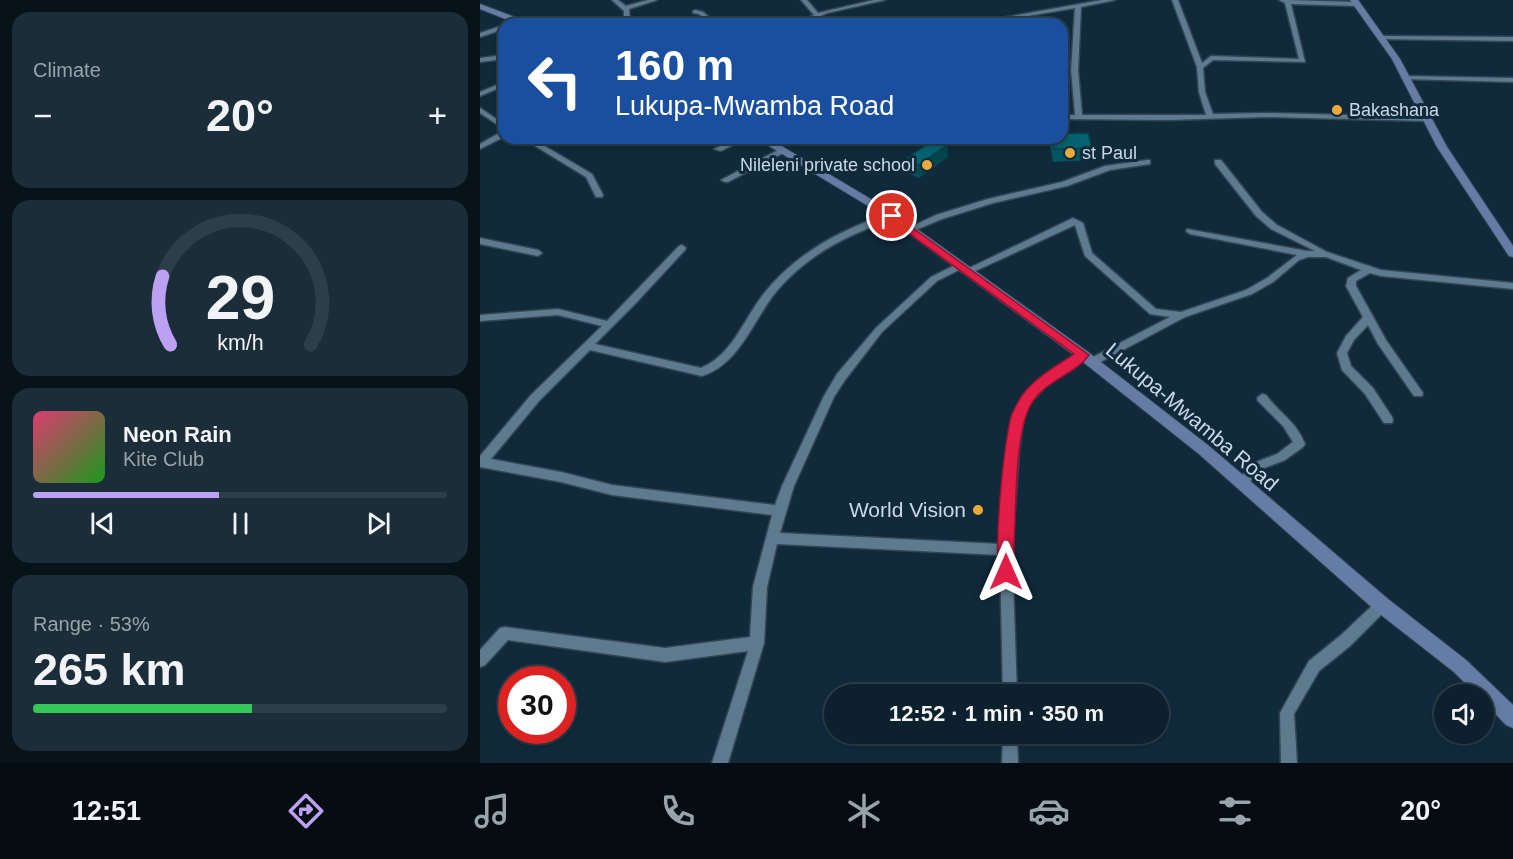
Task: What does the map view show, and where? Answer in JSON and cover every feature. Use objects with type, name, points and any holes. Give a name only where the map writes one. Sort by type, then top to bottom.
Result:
[{"type":"street","points":[[615,0],[627,10],[627,18]]},
{"type":"street","points":[[625,8],[654,0]]},
{"type":"street","points":[[804,0],[818,16]]},
{"type":"street","points":[[813,18],[825,12],[882,0]]},
{"type":"street","points":[[998,18],[1062,4],[1077,5],[1112,0]]},
{"type":"street","points":[[1175,0],[1200,66],[1202,92],[1210,116]]},
{"type":"street","points":[[1200,66],[1210,58],[1304,61],[1286,1],[1355,2],[1382,38],[1427,119],[1513,254]]},
{"type":"street","points":[[1077,5],[1079,20],[1074,95],[1079,117]]},
{"type":"street","points":[[480,6],[508,18]]},
{"type":"street","points":[[695,12],[701,13],[707,18]]},
{"type":"street","points":[[480,36],[498,29]]},
{"type":"street","points":[[1382,38],[1513,39]]},
{"type":"street","points":[[480,60],[498,58]]},
{"type":"street","points":[[1405,78],[1513,80]]},
{"type":"street","points":[[480,94],[498,86]]},
{"type":"street","points":[[480,110],[498,123]]},
{"type":"street","points":[[1068,117],[1266,115],[1427,119]]},
{"type":"street","points":[[480,147],[498,137]]},
{"type":"street","points":[[536,144],[589,176],[599,195]]},
{"type":"street","points":[[718,150],[730,144]]},
{"type":"street","name":"Lukupa-Mwamba Road","points":[[771,144],[892,216],[1088,358],[1204,450],[1382,605],[1460,666],[1513,718]]},
{"type":"street","points":[[724,180],[783,151]]},
{"type":"street","points":[[909,229],[991,201],[1064,184],[1108,168],[1147,162]]},
{"type":"street","points":[[1218,162],[1259,214],[1274,227],[1326,254],[1368,270],[1513,286]]},
{"type":"street","points":[[587,346],[702,372],[710,369],[724,358],[766,297],[809,254],[844,235],[892,216]]},
{"type":"street","points":[[720,763],[757,643],[760,587],[779,511],[788,486],[829,396],[841,377],[879,330],[934,279],[964,269],[1075,221],[1079,223],[1088,254],[1139,297],[1150,310],[1182,315]]},
{"type":"street","points":[[1190,231],[1307,254],[1326,254]]},
{"type":"street","points":[[480,241],[538,253]]},
{"type":"street","points":[[682,248],[535,398],[481,463],[561,477],[612,490],[779,511]]},
{"type":"street","points":[[1010,684],[1006,550],[1013,451],[1019,414],[1028,398],[1044,381],[1088,358],[1182,315],[1249,292],[1270,280],[1296,258],[1307,254]]},
{"type":"street","points":[[1368,270],[1351,280],[1351,286],[1368,318],[1418,393]]},
{"type":"street","points":[[480,318],[558,312],[608,324]]},
{"type":"street","points":[[1368,318],[1350,338],[1342,353],[1346,367],[1369,391],[1388,420]]},
{"type":"street","points":[[1242,484],[1255,467],[1281,457],[1299,444],[1296,432],[1286,420],[1265,404],[1262,398]]},
{"type":"street","points":[[772,538],[1006,550]]},
{"type":"street","points":[[1289,763],[1287,713],[1314,666],[1345,642],[1382,605]]},
{"type":"street","points":[[480,660],[505,633],[513,632],[554,641],[665,655],[757,643]]},
{"type":"street","points":[[1010,744],[1010,763]]},
{"type":"building","points":[[1088,133],[1092,148],[1054,149],[1053,144],[1068,144],[1068,134]]},
{"type":"building","points":[[928,144],[947,145],[918,165],[904,160]]},
{"type":"place","name":"Bakashana","points":[[1337,110]]},
{"type":"place","name":"st Paul","points":[[1070,153]]},
{"type":"place","name":"Nileleni private school","points":[[927,165]]},
{"type":"place","name":"World Vision","points":[[978,510]]},
{"type":"route","points":[[892,216],[1083,355],[1044,381],[1028,398],[1019,414],[1013,451],[1006,572]]}]
